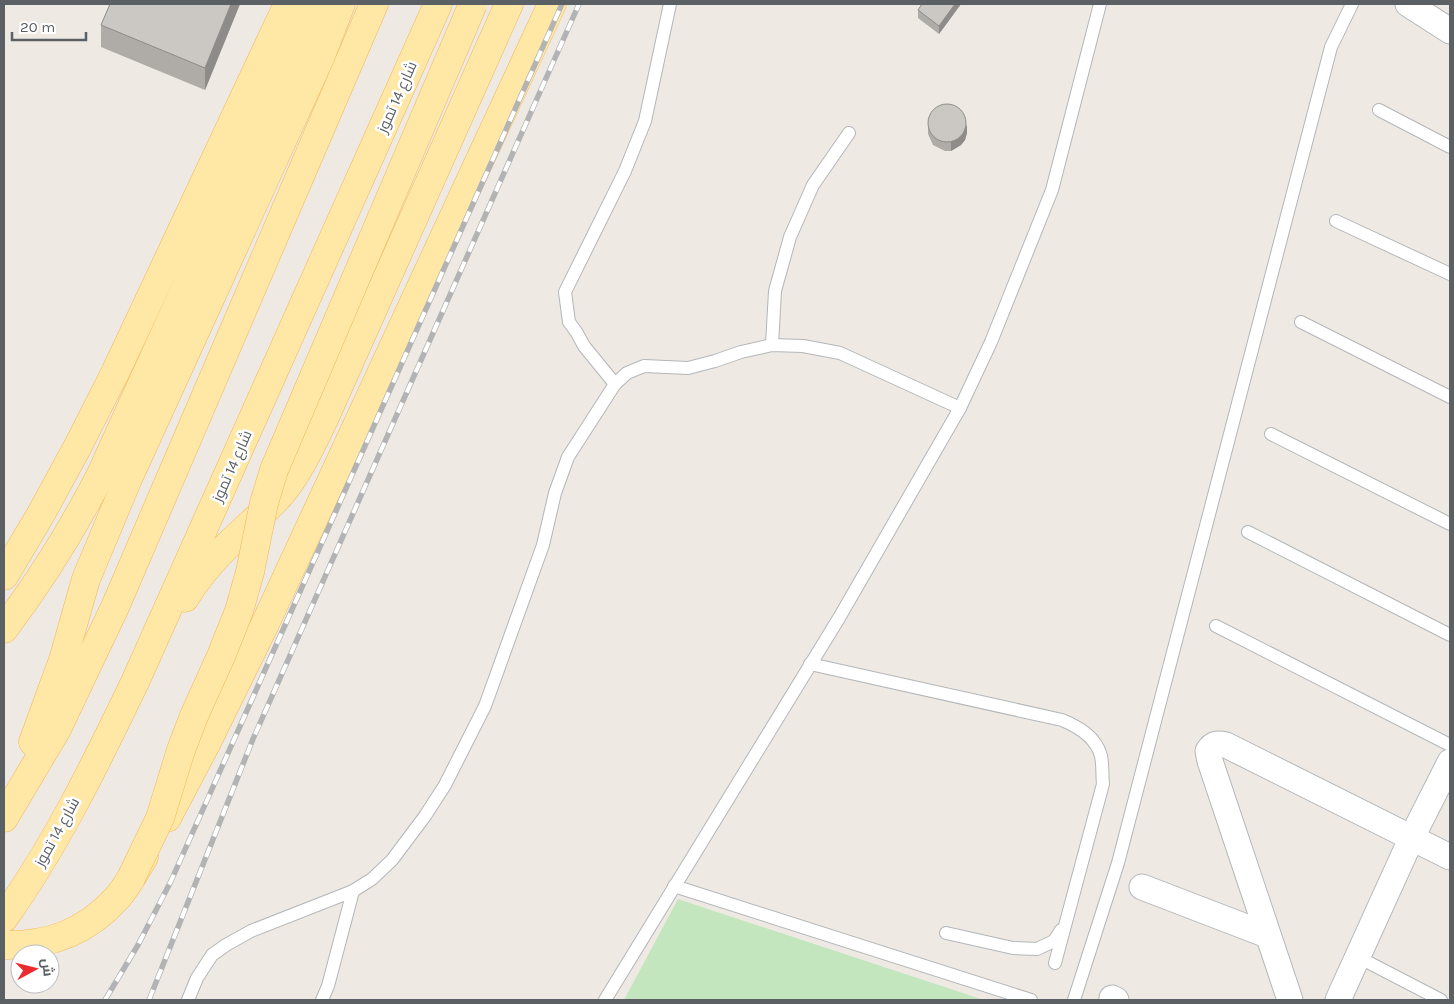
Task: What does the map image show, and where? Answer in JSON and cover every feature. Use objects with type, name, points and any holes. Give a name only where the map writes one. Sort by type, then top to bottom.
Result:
[{"type":"main road","points":[[4,576],[41,514],[115,373],[288,4]]},
{"type":"main road","points":[[4,629],[64,543],[101,474],[300,36],[318,4]]},
{"type":"main road","points":[[4,804],[23,766],[42,719],[86,579],[127,481],[320,58],[341,4]]},
{"type":"main road","points":[[4,818],[57,729],[114,607],[374,4]]},
{"type":"main road","name":"شارع 14 تموز","points":[[4,918],[50,846],[100,754],[135,682],[438,4]]},
{"type":"main road","points":[[131,878],[160,818],[181,750],[239,611],[250,572],[264,503],[274,470],[473,4]]},
{"type":"main road","points":[[135,682],[165,628],[192,586],[222,550],[256,520],[281,493],[300,467],[325,417],[509,4]]},
{"type":"main road","points":[[4,945],[24,945],[50,941],[74,931],[96,917],[116,899],[131,878],[171,810],[206,746],[239,678],[552,4]]},
{"type":"street","points":[[1408,4],[1450,31]]},
{"type":"street","points":[[1290,1000],[1210,761],[1208,751],[1212,745],[1217,743],[1226,745],[1450,857]]},
{"type":"street","points":[[1338,1000],[1412,837],[1450,762]]},
{"type":"street","points":[[1142,887],[1268,935]]},
{"type":"lane","points":[[615,384],[584,346],[569,322],[565,292],[625,170],[645,121],[670,4]]},
{"type":"lane","points":[[605,1000],[839,618],[960,408],[991,342],[1052,190],[1100,4]]},
{"type":"lane","points":[[1074,1000],[1118,863],[1332,47],[1352,4]]},
{"type":"lane","points":[[1379,110],[1450,147]]},
{"type":"lane","points":[[772,346],[776,291],[790,237],[813,185],[849,133]]},
{"type":"lane","points":[[1336,221],[1450,274]]},
{"type":"lane","points":[[1300,322],[1450,397]]},
{"type":"lane","points":[[188,1000],[197,978],[212,955],[251,931],[353,891],[372,879],[392,860],[425,816],[445,785],[485,706],[543,545],[555,493],[568,457],[615,384],[627,373],[644,366],[688,368],[715,362],[741,352],[772,346],[803,346],[840,353],[960,408]]},
{"type":"lane","points":[[1271,434],[1450,524]]},
{"type":"lane","points":[[1248,532],[1450,635]]},
{"type":"lane","points":[[1216,626],[1450,745]]},
{"type":"lane","points":[[810,664],[1062,720],[1078,727],[1092,739],[1101,757],[1103,784],[1055,963]]},
{"type":"lane","points":[[674,886],[1031,1000]]},
{"type":"lane","points":[[322,1000],[328,986],[353,891]]},
{"type":"lane","points":[[946,933],[1013,948],[1037,949],[1054,941],[1066,922]]},
{"type":"lane","points":[[1358,957],[1441,1000]]},
{"type":"green space","points":[[678,899],[984,1000],[624,1000]]},
{"type":"building","points":[[110,4],[231,4],[205,68],[101,25]]},
{"type":"building","points":[[922,4],[955,4],[939,26],[918,10]]},
{"type":"building","points":[[947,104],[960,110],[966,123],[960,136],[947,142],[934,136],[928,123],[934,110]]},
{"type":"railway","points":[[105,1000],[138,945],[171,881],[562,4]]},
{"type":"railway","points":[[149,1000],[253,739],[579,4]]}]
